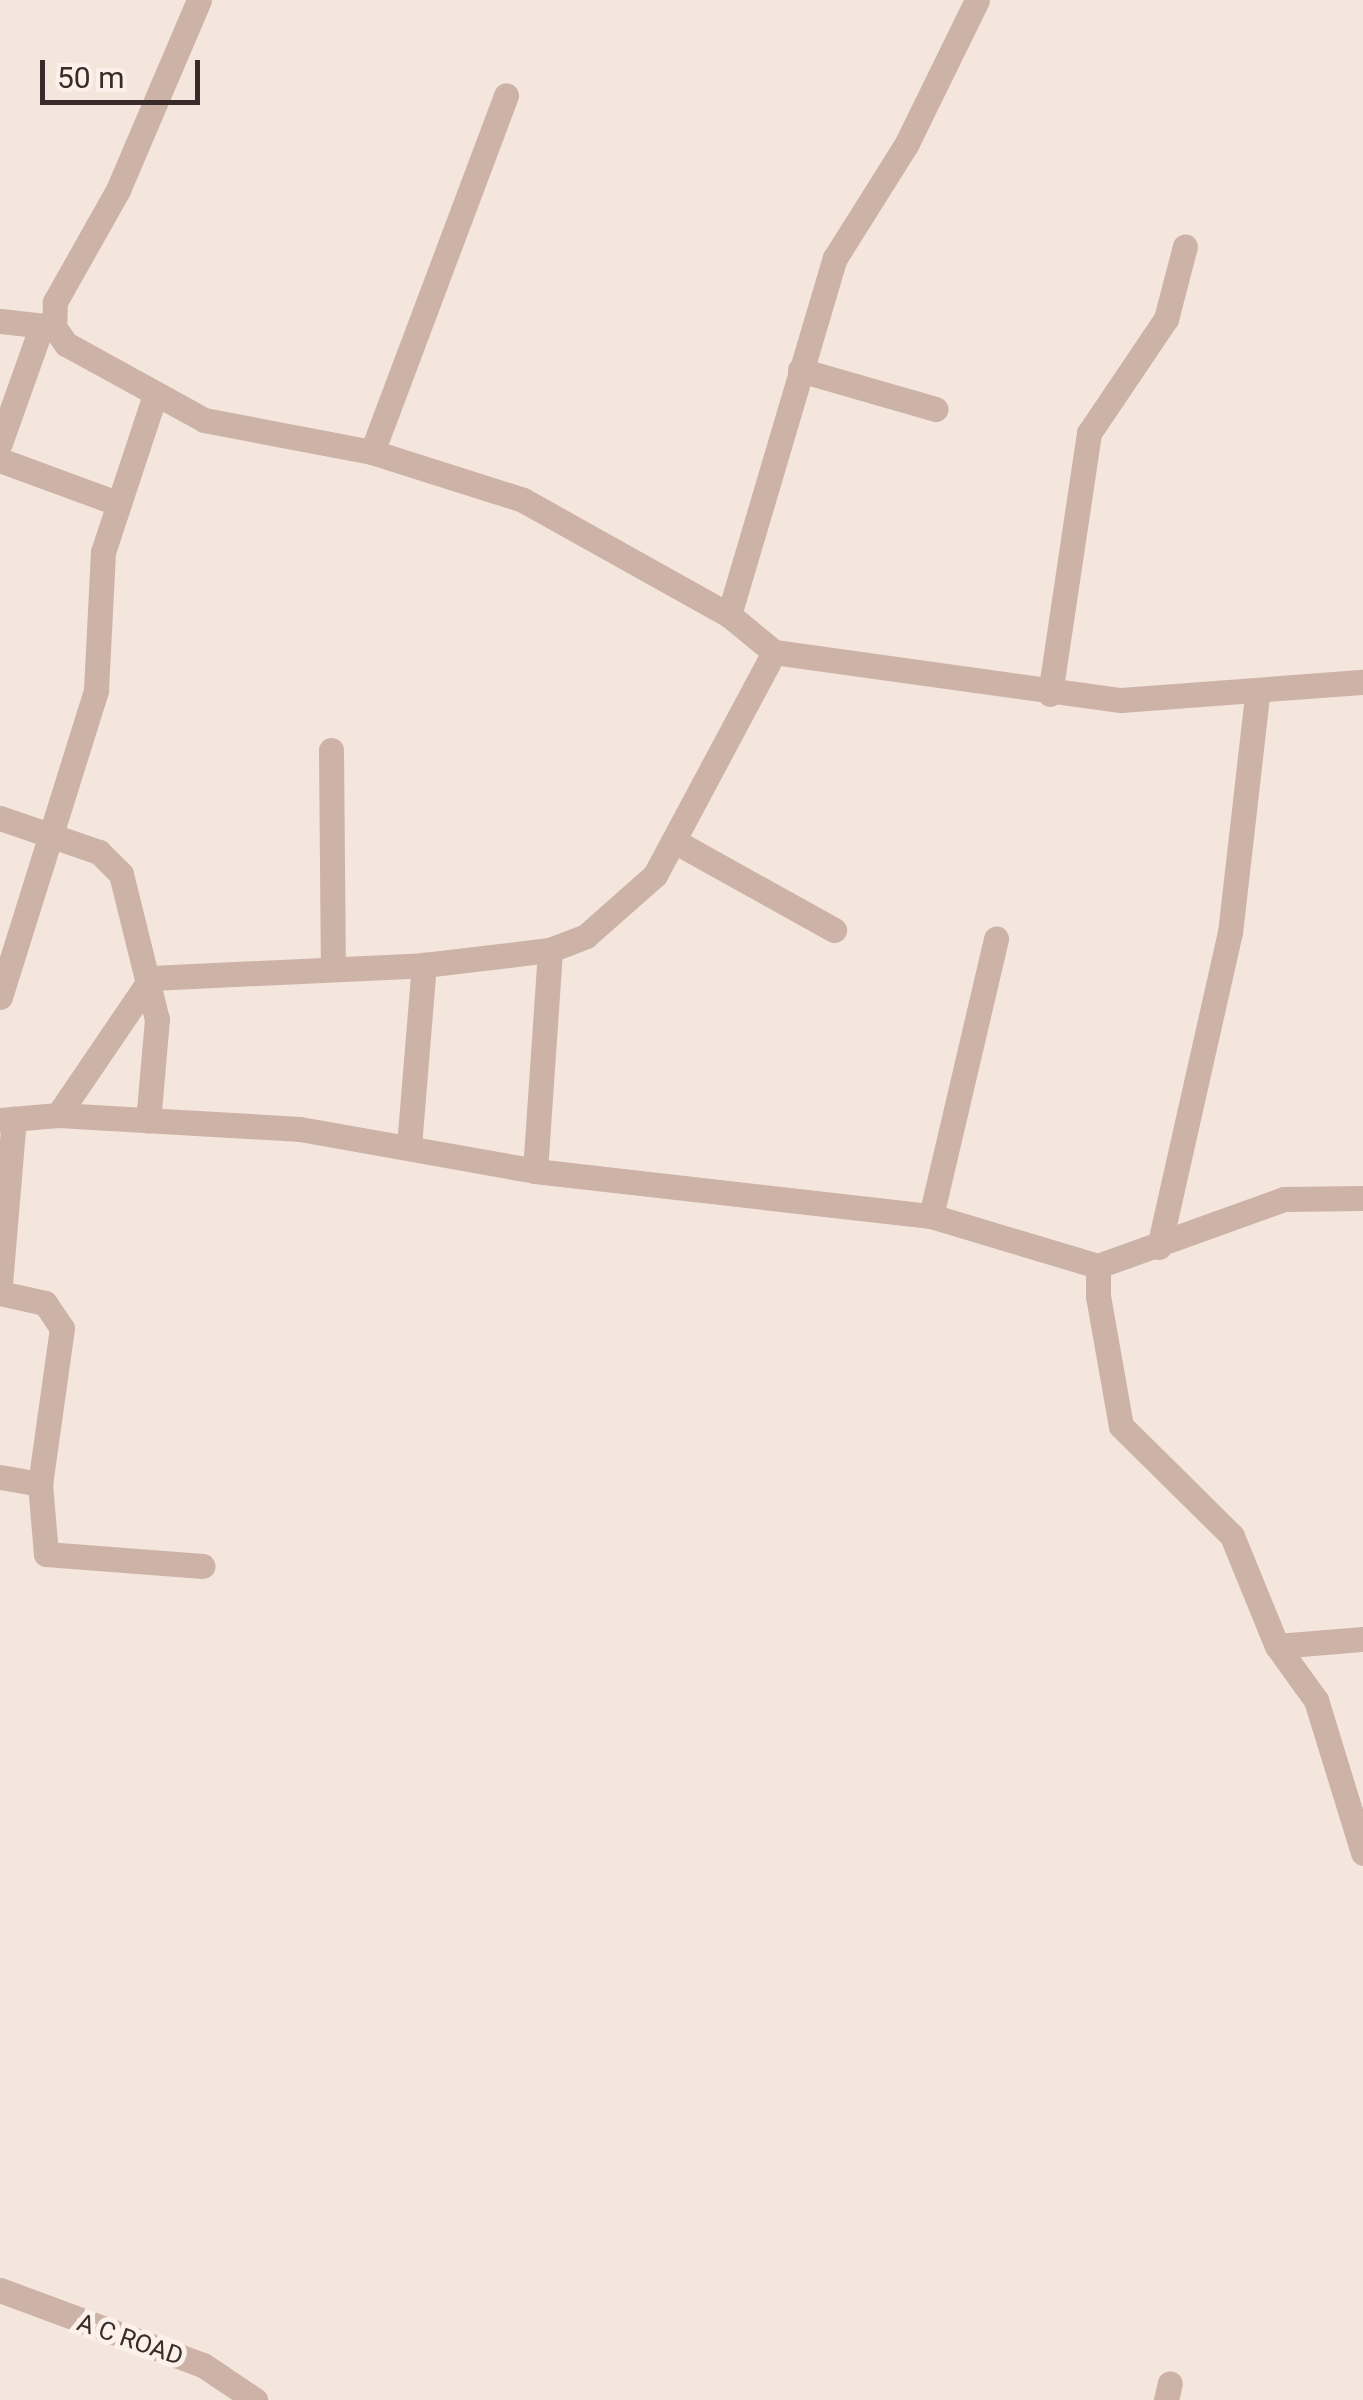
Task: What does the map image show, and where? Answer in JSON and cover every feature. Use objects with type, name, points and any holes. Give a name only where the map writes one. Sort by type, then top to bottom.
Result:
[{"type":"street","points":[[0,443],[56,302],[118,190],[199,0]]},
{"type":"street","points":[[730,614],[800,370],[842,242],[907,143],[977,0]]},
{"type":"street","points":[[372,452],[506,94]]},
{"type":"street","points":[[1050,694],[1089,433],[1166,319],[1185,246]]},
{"type":"street","points":[[0,321],[48,328],[154,398],[204,420],[372,452],[523,500],[730,614],[774,652],[1050,694],[1257,696],[1363,682]]},
{"type":"street","points":[[800,370],[935,409]]},
{"type":"street","points":[[0,997],[96,690],[103,552],[154,398]]},
{"type":"street","points":[[0,460],[117,503]]},
{"type":"street","points":[[151,978],[424,965],[550,950],[610,922],[676,842],[774,652]]},
{"type":"street","points":[[1160,1247],[1230,933],[1257,696]]},
{"type":"street","points":[[331,750],[333,970]]},
{"type":"street","points":[[0,818],[116,866],[151,978],[157,1053],[148,1121]]},
{"type":"street","points":[[676,842],[834,930]]},
{"type":"street","points":[[931,1216],[996,939]]},
{"type":"street","points":[[535,1171],[550,950]]},
{"type":"street","points":[[409,1146],[424,965]]},
{"type":"street","points":[[58,1115],[151,978]]},
{"type":"street","points":[[0,1284],[7,1119],[58,1115],[409,1146],[535,1171],[931,1216],[1098,1266],[1160,1247],[1284,1199],[1363,1198]]},
{"type":"street","points":[[1098,1266],[1104,1363],[1120,1426],[1232,1536],[1277,1646],[1316,1700],[1363,1853]]},
{"type":"street","points":[[0,1293],[44,1304],[62,1328],[40,1484],[46,1554],[203,1566]]},
{"type":"street","points":[[0,1477],[40,1484]]},
{"type":"street","points":[[1277,1646],[1363,1639]]},
{"type":"street","name":"A C ROAD","points":[[3,2296],[204,2366],[255,2400]]}]
